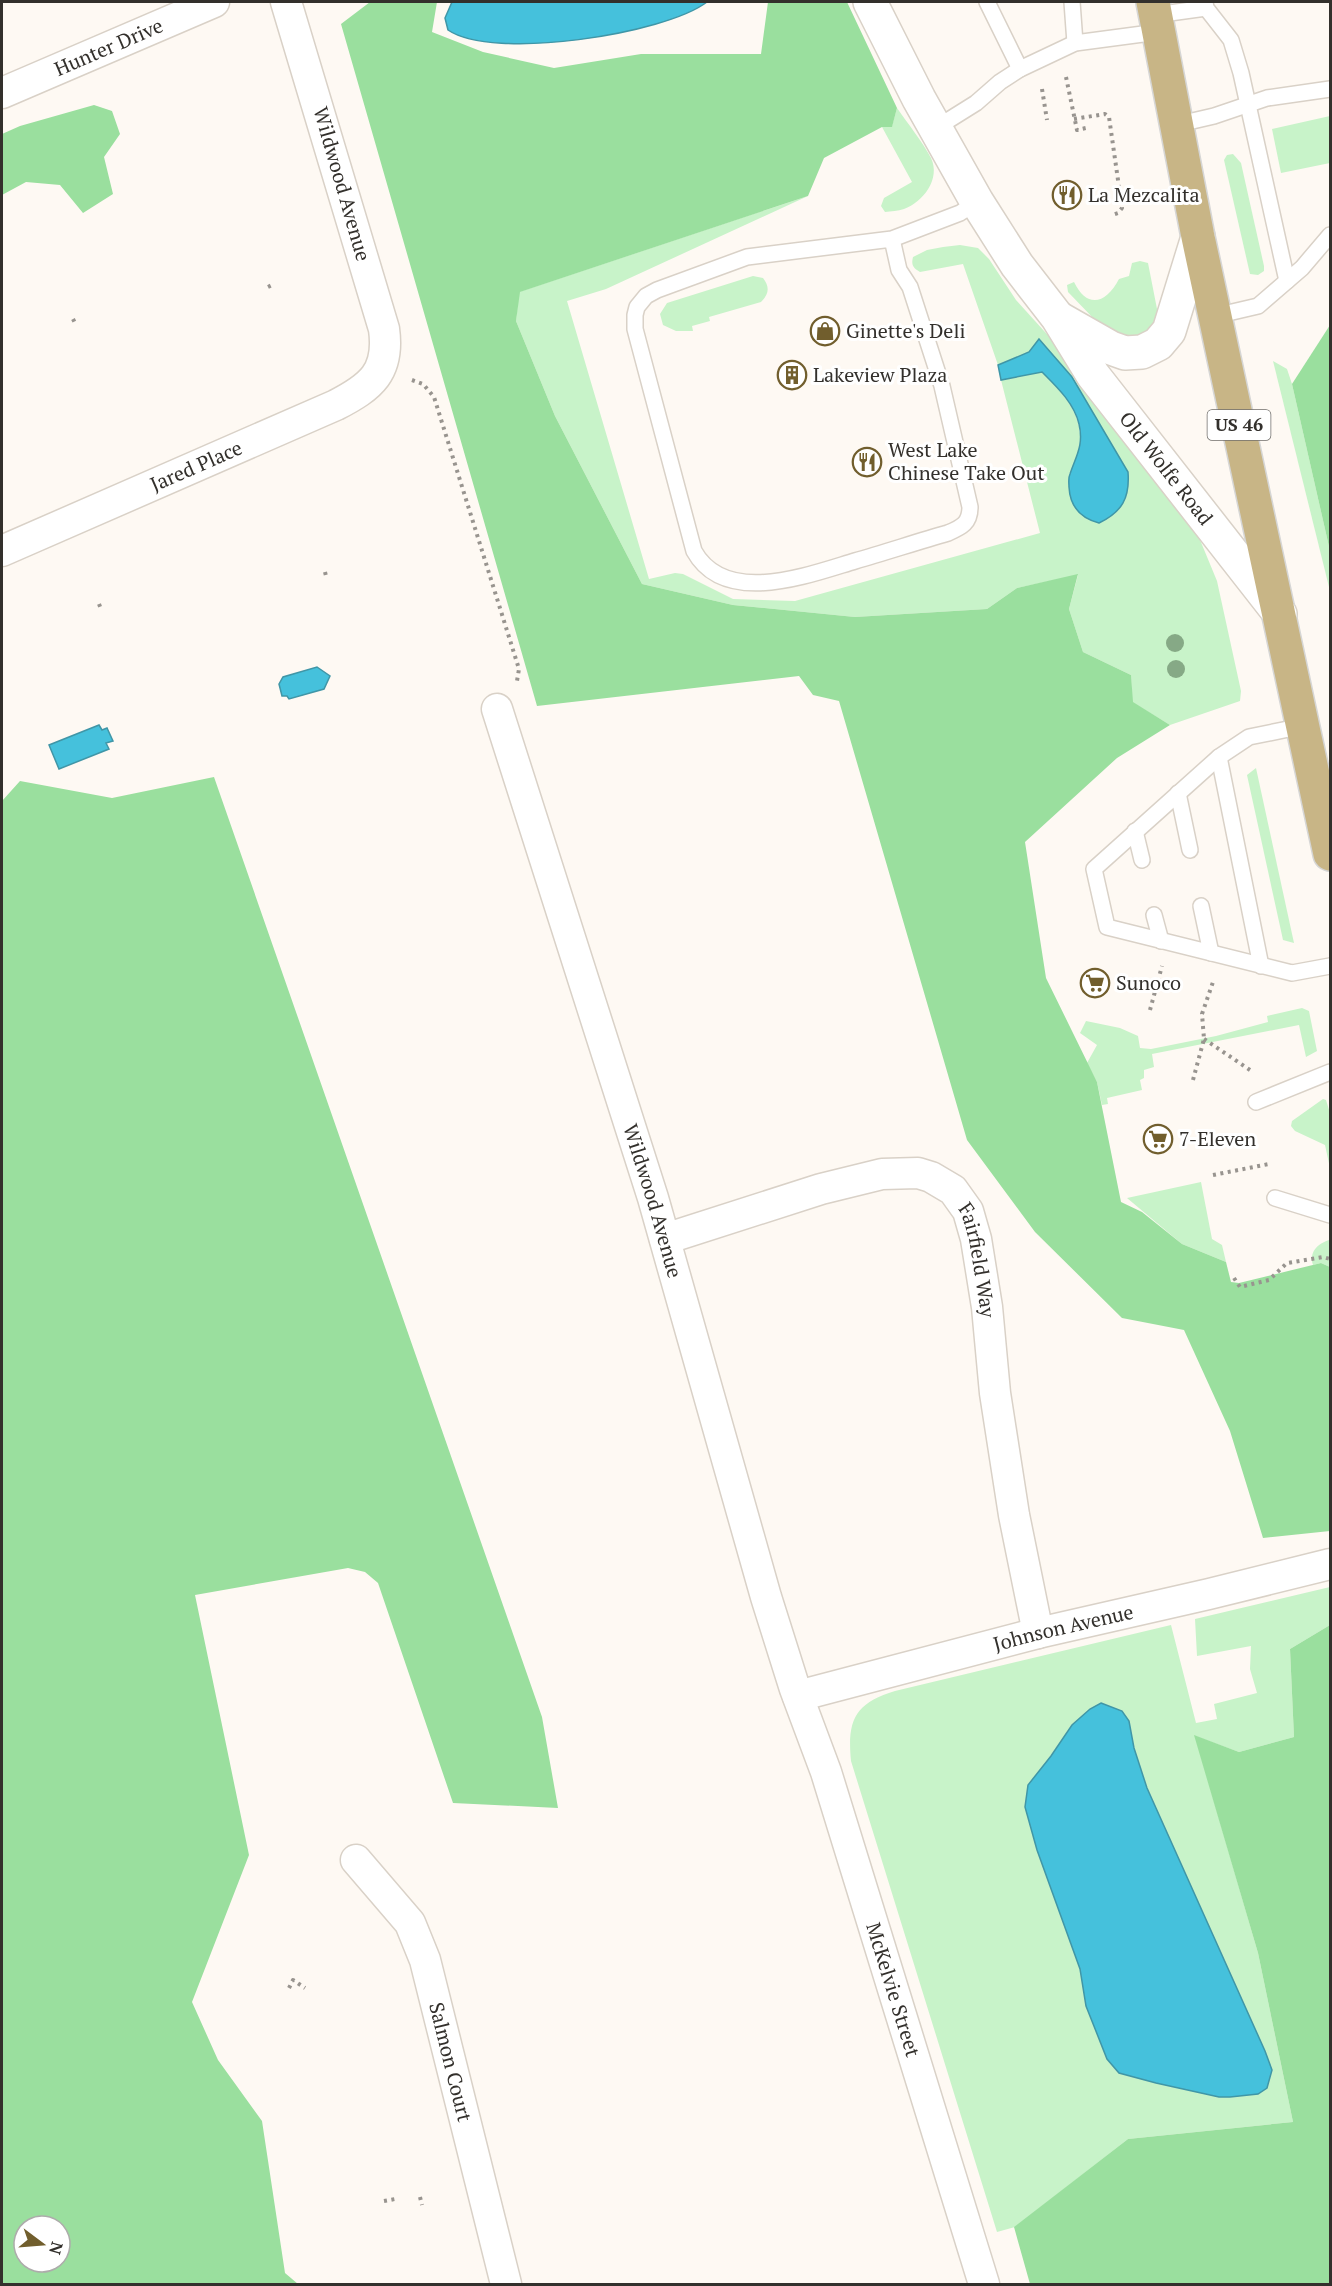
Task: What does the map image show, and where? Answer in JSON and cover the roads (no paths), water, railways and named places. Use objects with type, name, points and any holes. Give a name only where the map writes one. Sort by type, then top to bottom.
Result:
[{"type":"main road","name":"US 46","points":[[1155,16],[1198,237],[1330,854]]},
{"type":"street","name":"Hunter Drive","points":[[2,93],[214,2]]},
{"type":"street","name":"Wildwood Avenue","points":[[286,2],[384,329],[386,348],[381,367]]},
{"type":"street","name":"Old Wolfe Road","points":[[870,2],[977,202],[1017,265],[1058,318],[1093,375],[1280,614]]},
{"type":"street","name":"Old Wolfe Road","points":[[1058,318],[1119,351],[1130,354],[1150,349],[1158,344],[1169,331],[1198,237]]},
{"type":"street","name":"Jared Place","points":[[2,551],[336,405],[368,387],[381,367]]},
{"type":"street","name":"Wildwood Avenue","points":[[497,709],[665,1239],[766,1597],[798,1696]]},
{"type":"street","name":"Fairfield Way","points":[[665,1239],[821,1189],[882,1174],[918,1173],[931,1177],[953,1190],[968,1211],[976,1239],[987,1307],[995,1394],[1014,1515],[1038,1633]]},
{"type":"street","name":"Johnson Avenue","points":[[798,1696],[1038,1633],[1330,1564]]},
{"type":"street","name":"McKelvie Street","points":[[798,1696],[826,1772],[984,2284]]},
{"type":"street","name":"Salmon Court","points":[[356,1860],[410,1923],[426,1960],[506,2284]]},
{"type":"lane","points":[[987,2],[1020,69]]},
{"type":"lane","points":[[1071,2],[1075,43]]},
{"type":"lane","points":[[936,128],[976,103],[1000,82],[1020,69],[1075,43],[1155,16],[1206,4],[1231,40],[1287,281]]},
{"type":"lane","points":[[1175,125],[1214,116],[1267,98],[1330,89]]},
{"type":"lane","points":[[892,239],[899,270],[910,287],[942,386],[970,507],[970,516],[966,524],[948,533],[798,578],[762,583],[745,582],[717,574],[706,568],[694,551],[635,329],[637,307],[646,296],[657,290],[747,257],[892,239],[960,213],[977,202]]},
{"type":"lane","points":[[1215,316],[1258,306],[1302,268],[1330,235]]},
{"type":"lane","points":[[1304,726],[1249,737],[1219,757],[1094,869],[1107,927],[1292,973],[1330,966]]},
{"type":"lane","points":[[1219,757],[1261,966]]},
{"type":"lane","points":[[1178,793],[1190,850]]},
{"type":"lane","points":[[1136,831],[1142,860]]},
{"type":"lane","points":[[1201,906],[1216,955]]},
{"type":"lane","points":[[1154,915],[1164,942]]},
{"type":"lane","points":[[1256,1102],[1330,1072]]},
{"type":"lane","points":[[1275,1198],[1330,1215]]},
{"type":"water","points":[[452,2],[707,2],[686,14],[618,33],[579,40],[502,43],[470,39],[448,30],[445,18]]},
{"type":"water","points":[[1039,339],[1072,377],[1128,472],[1128,489],[1123,503],[1114,514],[1099,523],[1081,515],[1071,500],[1069,477],[1081,438],[1077,416],[1069,402],[1042,372],[1001,380],[998,365],[1029,352]]},
{"type":"water","points":[[317,667],[330,676],[324,689],[289,699],[287,696],[282,696],[279,684],[283,677]]},
{"type":"water","points":[[99,725],[102,730],[107,728],[113,741],[106,743],[109,749],[59,769],[49,745]]},
{"type":"water","points":[[1101,1703],[1122,1711],[1129,1721],[1134,1748],[1147,1788],[1265,2051],[1272,2070],[1267,2088],[1258,2094],[1219,2097],[1156,2083],[1119,2073],[1107,2059],[1086,2006],[1080,1969],[1037,1850],[1025,1807],[1028,1785],[1072,1725],[1090,1709]]},
{"type":"place","name":"La Mezcalita","points":[[1067,195]]},
{"type":"place","name":"Ginette's Deli","points":[[825,331]]},
{"type":"place","name":"Lakeview Plaza","points":[[792,375]]},
{"type":"place","name":"West Lake Chinese Take Out","points":[[867,462]]},
{"type":"place","name":"Sunoco","points":[[1095,983]]},
{"type":"place","name":"7-Eleven","points":[[1158,1139]]}]
